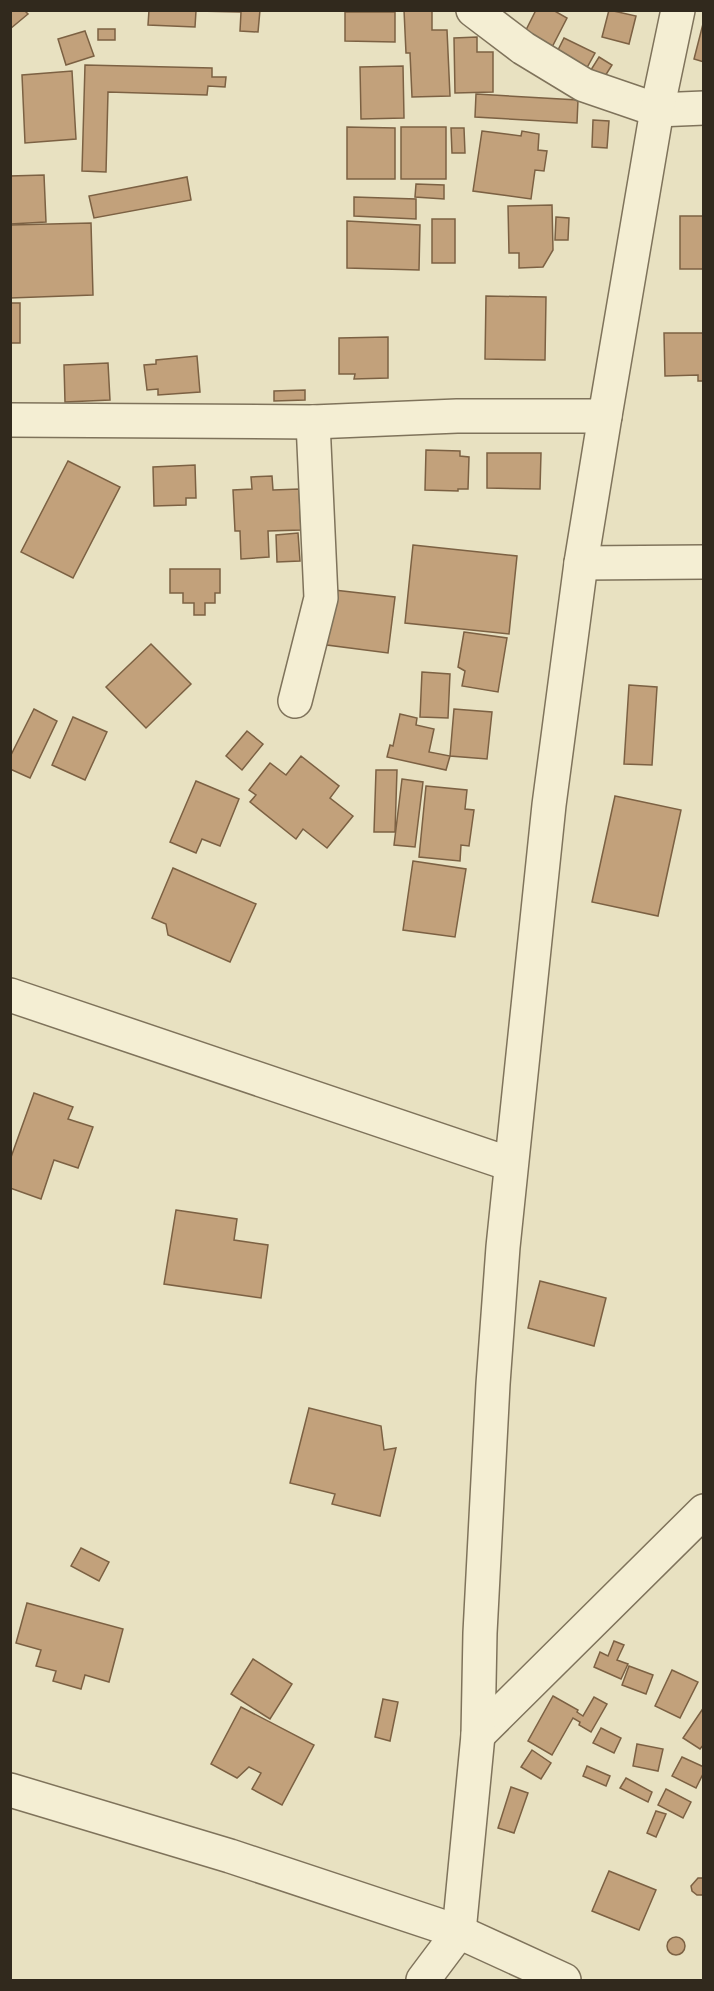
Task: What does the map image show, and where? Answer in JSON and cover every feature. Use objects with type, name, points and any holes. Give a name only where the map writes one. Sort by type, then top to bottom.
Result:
[{"type":"street","points":[[473,10],[523,48],[584,85],[657,110],[704,108]]},
{"type":"street","points":[[423,1980],[459,1932],[478,1735],[480,1633],[493,1383],[510,1164],[549,805],[581,563],[604,416],[657,110],[678,10]]},
{"type":"street","points":[[10,420],[313,422],[457,416],[604,416]]},
{"type":"street","points":[[295,701],[321,598],[313,422]]},
{"type":"street","points":[[581,563],[704,562]]},
{"type":"street","points":[[10,995],[510,1164]]},
{"type":"street","points":[[478,1735],[704,1511]]},
{"type":"street","points":[[10,1790],[230,1856],[459,1932],[564,1980]]},
{"type":"building","points":[[10,10],[24,10],[28,14],[10,29]]},
{"type":"building","points":[[149,10],[260,10],[258,32],[240,31],[241,12],[196,11],[195,27],[148,25]]},
{"type":"building","points":[[404,10],[432,10],[432,30],[447,30],[450,96],[412,97],[410,53],[406,53]]},
{"type":"building","points":[[536,10],[553,10],[567,18],[549,53],[522,38]]},
{"type":"building","points":[[609,10],[636,16],[629,44],[602,37]]},
{"type":"building","points":[[345,12],[395,12],[395,42],[345,41]]},
{"type":"building","points":[[704,20],[704,62],[694,59]]},
{"type":"building","points":[[98,29],[115,29],[115,40],[98,40]]},
{"type":"building","points":[[85,31],[94,56],[66,65],[58,39]]},
{"type":"building","points":[[477,37],[477,52],[493,52],[493,92],[455,93],[454,38]]},
{"type":"building","points":[[564,38],[595,53],[584,73],[554,58]]},
{"type":"building","points":[[599,57],[612,65],[602,81],[589,73]]},
{"type":"building","points":[[85,65],[212,68],[212,77],[226,77],[225,87],[208,86],[207,95],[108,92],[106,172],[82,171]]},
{"type":"building","points":[[403,66],[404,118],[361,119],[360,67]]},
{"type":"building","points":[[72,71],[76,139],[25,143],[22,75]]},
{"type":"building","points":[[476,94],[578,100],[577,123],[475,117]]},
{"type":"building","points":[[593,120],[609,121],[607,148],[592,147]]},
{"type":"building","points":[[347,127],[395,128],[395,179],[347,179]]},
{"type":"building","points":[[401,127],[446,127],[446,179],[401,179]]},
{"type":"building","points":[[451,128],[464,128],[465,153],[452,153]]},
{"type":"building","points":[[482,131],[521,136],[522,131],[539,134],[538,150],[547,151],[544,171],[535,170],[531,199],[473,191]]},
{"type":"building","points":[[44,175],[46,222],[10,224],[10,176]]},
{"type":"building","points":[[187,177],[191,200],[94,218],[89,196]]},
{"type":"building","points":[[416,184],[444,185],[444,199],[415,197]]},
{"type":"building","points":[[354,197],[416,199],[416,219],[354,216]]},
{"type":"building","points":[[552,205],[553,250],[543,267],[519,268],[519,253],[509,253],[508,206]]},
{"type":"building","points":[[680,216],[704,216],[704,269],[680,269]]},
{"type":"building","points":[[556,217],[569,218],[568,240],[555,240]]},
{"type":"building","points":[[432,219],[455,219],[455,263],[432,263]]},
{"type":"building","points":[[347,221],[420,225],[419,270],[347,268]]},
{"type":"building","points":[[91,223],[93,295],[10,298],[10,225]]},
{"type":"building","points":[[486,296],[546,297],[545,360],[485,359]]},
{"type":"building","points":[[10,303],[20,303],[20,343],[10,343]]},
{"type":"building","points":[[664,333],[704,333],[704,381],[698,381],[698,375],[665,376]]},
{"type":"building","points":[[388,337],[388,378],[354,379],[355,374],[339,374],[339,338]]},
{"type":"building","points":[[197,356],[200,392],[158,395],[158,389],[147,390],[144,365],[156,364],[156,360]]},
{"type":"building","points":[[108,363],[110,400],[65,402],[64,365]]},
{"type":"building","points":[[305,390],[305,400],[274,401],[274,391]]},
{"type":"building","points":[[426,450],[460,451],[460,456],[469,457],[468,489],[425,490]]},
{"type":"building","points":[[487,453],[541,453],[540,489],[487,488]]},
{"type":"building","points":[[68,461],[120,487],[73,578],[21,552]]},
{"type":"building","points":[[195,465],[196,498],[186,498],[186,505],[154,506],[153,467]]},
{"type":"building","points":[[272,476],[273,490],[299,489],[301,530],[268,531],[269,557],[241,559],[240,531],[235,531],[233,490],[252,489],[251,477]]},
{"type":"building","points":[[298,533],[300,561],[277,562],[276,535]]},
{"type":"building","points":[[413,545],[517,556],[509,634],[405,623]]},
{"type":"building","points":[[170,569],[220,569],[220,593],[215,593],[215,603],[205,603],[205,615],[194,615],[194,603],[183,603],[183,593],[170,593]]},
{"type":"building","points":[[334,590],[395,597],[388,653],[327,645]]},
{"type":"building","points":[[464,632],[507,638],[498,692],[462,686],[465,671],[458,667]]},
{"type":"building","points":[[151,644],[191,684],[146,728],[106,687]]},
{"type":"building","points":[[422,672],[450,674],[448,718],[420,717]]},
{"type":"building","points":[[629,685],[657,687],[652,765],[624,764]]},
{"type":"building","points":[[34,709],[57,721],[30,778],[10,769],[10,757]]},
{"type":"building","points":[[454,709],[492,712],[487,759],[450,756]]},
{"type":"building","points":[[400,714],[417,718],[416,725],[434,729],[429,752],[450,756],[446,770],[387,757],[390,745],[393,746]]},
{"type":"building","points":[[73,717],[107,732],[85,780],[52,765]]},
{"type":"building","points":[[247,731],[263,744],[242,770],[226,756]]},
{"type":"building","points":[[301,756],[339,786],[330,798],[353,816],[327,848],[303,829],[296,839],[250,802],[256,795],[249,790],[270,763],[286,775]]},
{"type":"building","points":[[376,770],[397,770],[395,832],[374,832]]},
{"type":"building","points":[[402,779],[423,782],[415,847],[394,845]]},
{"type":"building","points":[[196,781],[239,799],[220,846],[202,839],[196,853],[170,842]]},
{"type":"building","points":[[426,786],[467,790],[465,809],[474,810],[469,846],[461,845],[460,861],[419,857]]},
{"type":"building","points":[[615,796],[681,810],[658,916],[592,902]]},
{"type":"building","points":[[413,861],[466,869],[455,937],[403,930]]},
{"type":"building","points":[[173,868],[256,904],[230,962],[168,935],[166,924],[152,918]]},
{"type":"building","points":[[34,1093],[73,1107],[68,1119],[93,1127],[78,1168],[54,1160],[41,1199],[10,1188],[10,1160]]},
{"type":"building","points":[[176,1210],[237,1219],[234,1240],[268,1245],[261,1298],[164,1284]]},
{"type":"building","points":[[540,1281],[606,1298],[594,1346],[528,1328]]},
{"type":"building","points":[[309,1408],[381,1426],[384,1450],[396,1448],[380,1516],[332,1504],[335,1494],[290,1483]]},
{"type":"building","points":[[81,1548],[109,1562],[99,1581],[71,1566]]},
{"type":"building","points":[[27,1603],[123,1629],[109,1682],[85,1675],[81,1689],[53,1681],[56,1671],[36,1666],[41,1650],[16,1643]]},
{"type":"building","points":[[614,1641],[624,1645],[617,1660],[628,1664],[621,1679],[594,1667],[600,1652],[608,1656]]},
{"type":"building","points":[[253,1659],[292,1684],[270,1719],[231,1694]]},
{"type":"building","points":[[629,1666],[653,1675],[646,1694],[622,1685]]},
{"type":"building","points":[[672,1670],[698,1682],[680,1718],[655,1706]]},
{"type":"building","points":[[553,1696],[578,1710],[577,1712],[583,1716],[594,1697],[607,1704],[591,1732],[579,1725],[580,1722],[573,1718],[552,1755],[528,1741]]},
{"type":"building","points":[[383,1699],[398,1702],[390,1741],[375,1737]]},
{"type":"building","points":[[241,1707],[314,1745],[282,1805],[252,1789],[261,1773],[249,1767],[237,1778],[211,1764]]},
{"type":"building","points":[[704,1707],[704,1744],[700,1749],[683,1738]]},
{"type":"building","points":[[601,1728],[621,1738],[614,1753],[593,1743]]},
{"type":"building","points":[[637,1744],[663,1749],[658,1771],[633,1766]]},
{"type":"building","points":[[532,1750],[551,1763],[541,1779],[521,1767]]},
{"type":"building","points":[[682,1757],[704,1767],[696,1788],[672,1776]]},
{"type":"building","points":[[587,1766],[610,1776],[606,1786],[583,1776]]},
{"type":"building","points":[[626,1778],[652,1792],[648,1802],[620,1788]]},
{"type":"building","points":[[511,1787],[528,1793],[514,1833],[498,1828]]},
{"type":"building","points":[[666,1789],[691,1802],[683,1818],[658,1805]]},
{"type":"building","points":[[656,1811],[666,1814],[656,1837],[647,1833]]},
{"type":"building","points":[[609,1871],[656,1890],[639,1930],[592,1911]]},
{"type":"building","points":[[698,1878],[704,1878],[703,1895],[697,1895],[692,1891],[691,1886]]},
{"type":"building","points":[[672,1937],[680,1937],[685,1942],[683,1953],[672,1955],[667,1950],[667,1942]]}]
